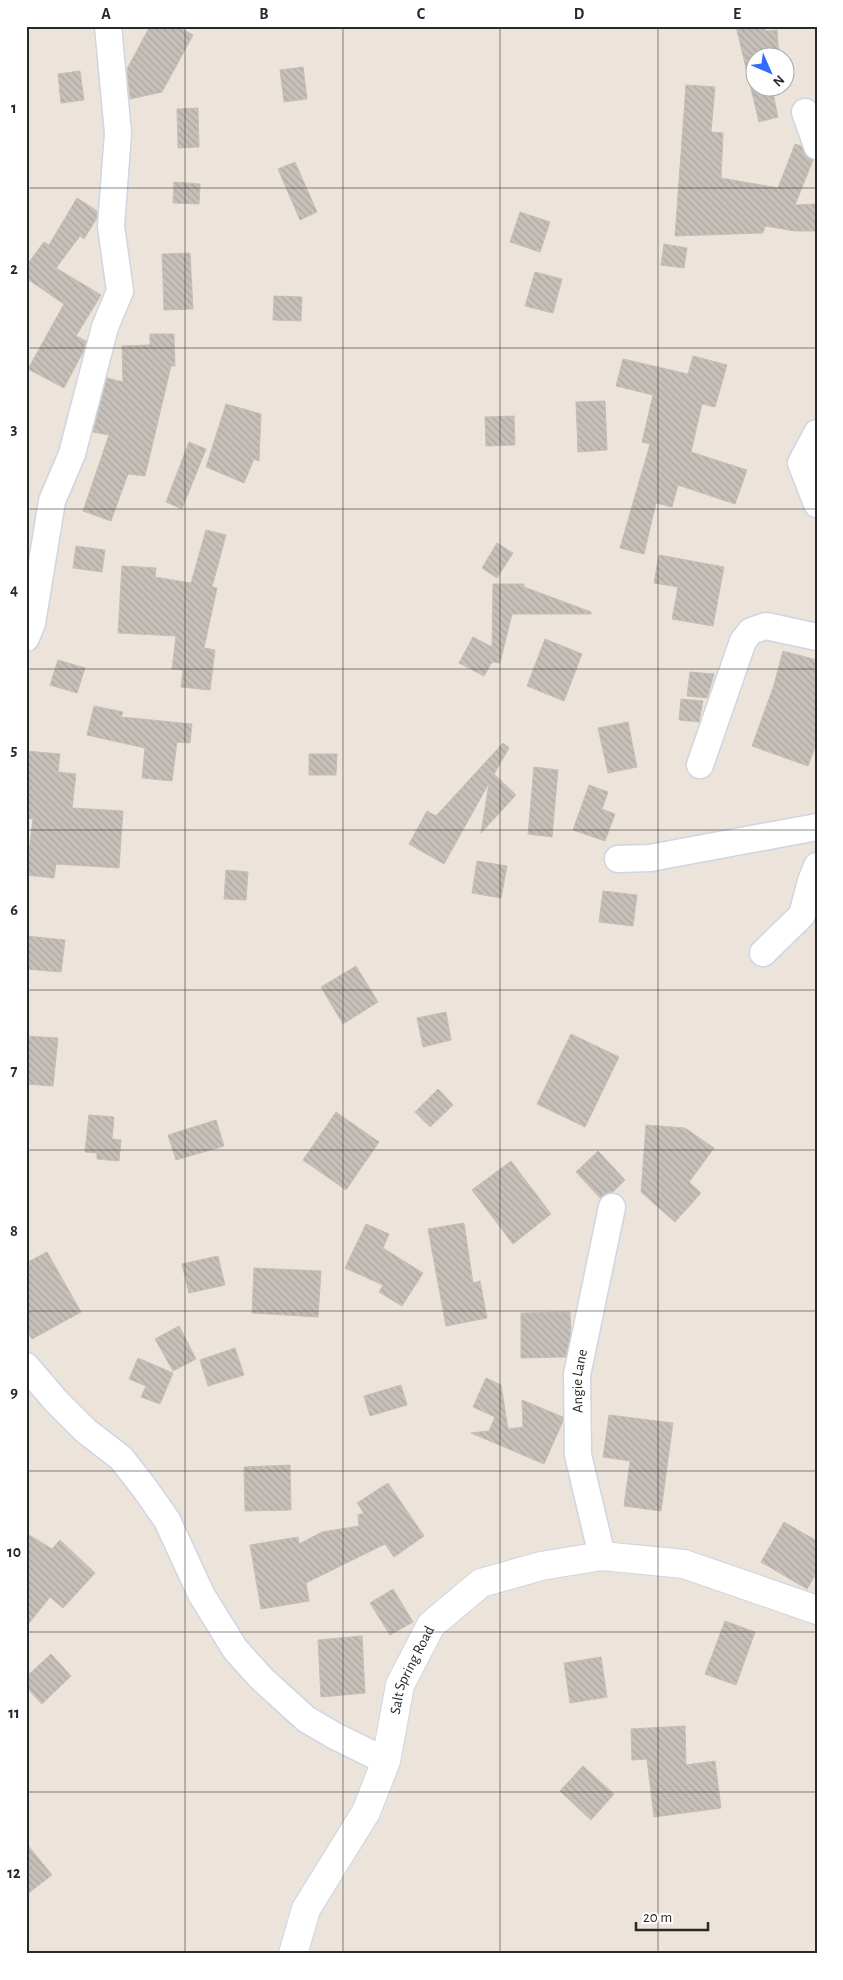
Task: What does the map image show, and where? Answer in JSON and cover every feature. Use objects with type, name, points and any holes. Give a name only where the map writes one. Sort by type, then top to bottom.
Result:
[{"type":"street","points":[[26,638],[32,623],[52,501],[72,454],[105,327],[120,291],[111,226],[118,133],[108,26]]},
{"type":"street","points":[[805,112],[817,146]]},
{"type":"street","points":[[817,434],[801,463],[817,504]]},
{"type":"street","points":[[700,765],[743,641],[751,631],[766,626],[817,637]]},
{"type":"street","points":[[618,859],[650,858],[817,827]]},
{"type":"street","points":[[764,953],[802,915],[817,866]]},
{"type":"street","name":"Angie Lane","points":[[602,1556],[578,1455],[577,1376],[612,1207]]},
{"type":"street","points":[[26,1366],[86,1432],[121,1458],[143,1486],[167,1520],[201,1594],[235,1649],[254,1671],[306,1719],[335,1736],[386,1761]]},
{"type":"street","name":"Salt Spring Road","points":[[293,1954],[306,1909],[366,1812],[386,1761],[400,1685],[431,1625],[482,1583],[541,1566],[602,1556],[684,1564],[817,1610]]},
{"type":"building","points":[[150,26],[177,26],[193,35],[162,92],[130,99],[127,69]]},
{"type":"building","points":[[736,26],[765,26],[765,31],[777,30],[778,48],[746,48],[746,68]]},
{"type":"building","points":[[303,67],[307,99],[284,102],[280,70]]},
{"type":"building","points":[[80,71],[84,100],[61,103],[58,74]]},
{"type":"building","points":[[686,85],[715,87],[711,132],[723,133],[721,178],[778,188],[795,144],[801,146],[807,157],[813,160],[795,205],[817,204],[817,231],[795,231],[765,226],[763,233],[675,236]]},
{"type":"building","points":[[753,98],[774,98],[778,117],[759,122]]},
{"type":"building","points":[[198,108],[199,147],[178,148],[177,109]]},
{"type":"building","points":[[295,162],[317,212],[300,220],[278,169]]},
{"type":"building","points":[[174,182],[200,184],[199,204],[173,203]]},
{"type":"building","points":[[77,198],[97,211],[97,218],[84,239],[80,236],[56,268],[101,295],[76,336],[86,341],[83,352],[64,388],[28,369],[64,304],[26,278],[26,266],[44,242],[49,245]]},
{"type":"building","points":[[520,212],[550,222],[540,252],[510,242]]},
{"type":"building","points":[[664,244],[687,248],[684,268],[661,265]]},
{"type":"building","points":[[190,253],[193,309],[164,310],[162,254]]},
{"type":"building","points":[[535,272],[562,279],[553,313],[525,306]]},
{"type":"building","points":[[274,296],[302,297],[301,321],[273,320]]},
{"type":"building","points":[[150,334],[174,334],[175,366],[171,366],[145,476],[128,474],[111,521],[83,511],[109,435],[93,432],[107,378],[123,382],[122,346],[150,345]]},
{"type":"building","points":[[693,356],[727,365],[715,407],[702,404],[691,452],[747,470],[735,504],[678,485],[672,507],[656,503],[644,554],[620,548],[650,444],[642,442],[653,395],[616,386],[623,359],[688,374]]},
{"type":"building","points":[[605,401],[607,450],[578,452],[576,402]]},
{"type":"building","points":[[226,404],[261,414],[259,461],[254,459],[244,483],[206,467]]},
{"type":"building","points":[[514,416],[515,445],[486,446],[485,417]]},
{"type":"building","points":[[189,442],[206,449],[182,509],[166,502]]},
{"type":"building","points":[[206,530],[226,535],[212,587],[217,588],[204,648],[215,650],[210,690],[181,687],[183,670],[172,669],[176,636],[118,633],[122,566],[156,568],[155,577],[191,583]]},
{"type":"building","points":[[497,543],[513,553],[497,578],[482,568]]},
{"type":"building","points":[[76,546],[105,550],[102,572],[73,568]]},
{"type":"building","points":[[659,555],[724,567],[713,626],[672,619],[678,587],[654,583]]},
{"type":"building","points":[[493,584],[524,584],[524,587],[591,612],[591,614],[512,614],[500,663],[492,662],[484,676],[459,663],[473,637],[492,647]]},
{"type":"building","points":[[545,639],[582,654],[564,701],[527,686]]},
{"type":"building","points":[[783,651],[817,660],[817,742],[808,766],[752,746],[774,685]]},
{"type":"building","points":[[58,660],[85,668],[77,693],[50,685]]},
{"type":"building","points":[[690,672],[714,674],[707,698],[687,696]]},
{"type":"building","points":[[681,699],[703,701],[699,722],[679,720]]},
{"type":"building","points":[[94,706],[123,712],[121,717],[192,724],[190,743],[177,742],[172,781],[142,778],[145,748],[87,735]]},
{"type":"building","points":[[628,722],[637,767],[608,773],[598,728]]},
{"type":"building","points":[[503,743],[509,748],[494,774],[516,795],[481,833],[489,783],[444,864],[409,844],[427,811],[436,816]]},
{"type":"building","points":[[26,751],[60,754],[58,772],[76,774],[72,808],[123,811],[119,868],[56,864],[54,878],[26,875],[33,819],[26,818]]},
{"type":"building","points":[[309,754],[337,754],[336,775],[309,775]]},
{"type":"building","points":[[534,767],[558,770],[552,837],[528,834]]},
{"type":"building","points":[[589,785],[608,792],[602,809],[615,814],[605,841],[573,830]]},
{"type":"building","points":[[477,861],[507,866],[501,898],[472,893]]},
{"type":"building","points":[[226,870],[248,872],[246,900],[224,899]]},
{"type":"building","points":[[603,891],[637,895],[633,926],[599,922]]},
{"type":"building","points":[[26,936],[65,940],[61,972],[26,969]]},
{"type":"building","points":[[356,966],[378,1002],[343,1024],[321,987]]},
{"type":"building","points":[[446,1012],[451,1040],[423,1047],[417,1018]]},
{"type":"building","points":[[571,1034],[619,1057],[585,1127],[537,1104]]},
{"type":"building","points":[[26,1036],[58,1038],[53,1086],[26,1084]]},
{"type":"building","points":[[438,1089],[453,1105],[430,1127],[415,1112]]},
{"type":"building","points":[[336,1112],[379,1142],[346,1190],[303,1160]]},
{"type":"building","points":[[89,1115],[114,1117],[112,1139],[121,1140],[119,1161],[97,1159],[97,1153],[85,1152]]},
{"type":"building","points":[[216,1120],[224,1146],[176,1160],[168,1135]]},
{"type":"building","points":[[646,1125],[685,1128],[714,1148],[689,1182],[701,1193],[675,1222],[641,1192]]},
{"type":"building","points":[[598,1151],[625,1180],[613,1192],[607,1193],[600,1198],[576,1172]]},
{"type":"building","points":[[511,1161],[551,1214],[513,1244],[472,1190]]},
{"type":"building","points":[[464,1223],[473,1283],[480,1281],[487,1318],[446,1326],[428,1229]]},
{"type":"building","points":[[366,1224],[389,1234],[383,1248],[423,1273],[402,1306],[379,1292],[383,1285],[345,1268]]},
{"type":"building","points":[[47,1252],[81,1312],[32,1339],[26,1329],[26,1263]]},
{"type":"building","points":[[218,1256],[225,1285],[189,1293],[182,1264]]},
{"type":"building","points":[[254,1268],[321,1271],[318,1317],[252,1313]]},
{"type":"building","points":[[570,1312],[571,1333],[566,1357],[521,1358],[521,1313]]},
{"type":"building","points":[[179,1326],[196,1359],[173,1371],[155,1339]]},
{"type":"building","points":[[235,1348],[244,1375],[208,1386],[200,1360]]},
{"type":"building","points":[[138,1358],[173,1373],[160,1404],[141,1397],[146,1386],[129,1379]]},
{"type":"building","points":[[486,1378],[501,1385],[508,1429],[523,1427],[522,1400],[563,1417],[544,1464],[471,1433],[489,1431],[495,1417],[473,1407]]},
{"type":"building","points":[[401,1385],[407,1405],[370,1416],[364,1396]]},
{"type":"building","points":[[609,1415],[673,1423],[661,1511],[624,1506],[630,1461],[603,1457]]},
{"type":"building","points":[[290,1465],[291,1510],[245,1511],[244,1467]]},
{"type":"building","points":[[388,1483],[424,1536],[394,1557],[385,1544],[306,1583],[309,1601],[261,1609],[250,1545],[298,1537],[299,1544],[322,1532],[359,1526],[358,1515],[364,1513],[357,1503]]},
{"type":"building","points":[[784,1522],[817,1541],[817,1572],[807,1589],[761,1562]]},
{"type":"building","points":[[26,1533],[52,1549],[60,1540],[95,1573],[63,1608],[50,1597],[26,1627]]},
{"type":"building","points":[[393,1589],[413,1622],[390,1635],[370,1603]]},
{"type":"building","points":[[725,1621],[755,1632],[736,1685],[705,1674]]},
{"type":"building","points":[[362,1636],[365,1693],[321,1697],[318,1640]]},
{"type":"building","points":[[51,1654],[71,1676],[42,1704],[26,1687],[26,1677]]},
{"type":"building","points":[[601,1657],[607,1697],[570,1703],[564,1663]]},
{"type":"building","points":[[685,1726],[686,1765],[715,1761],[721,1808],[654,1817],[647,1759],[632,1760],[631,1729]]},
{"type":"building","points":[[583,1766],[614,1794],[591,1820],[560,1791]]},
{"type":"building","points":[[26,1843],[52,1875],[26,1895]]}]
